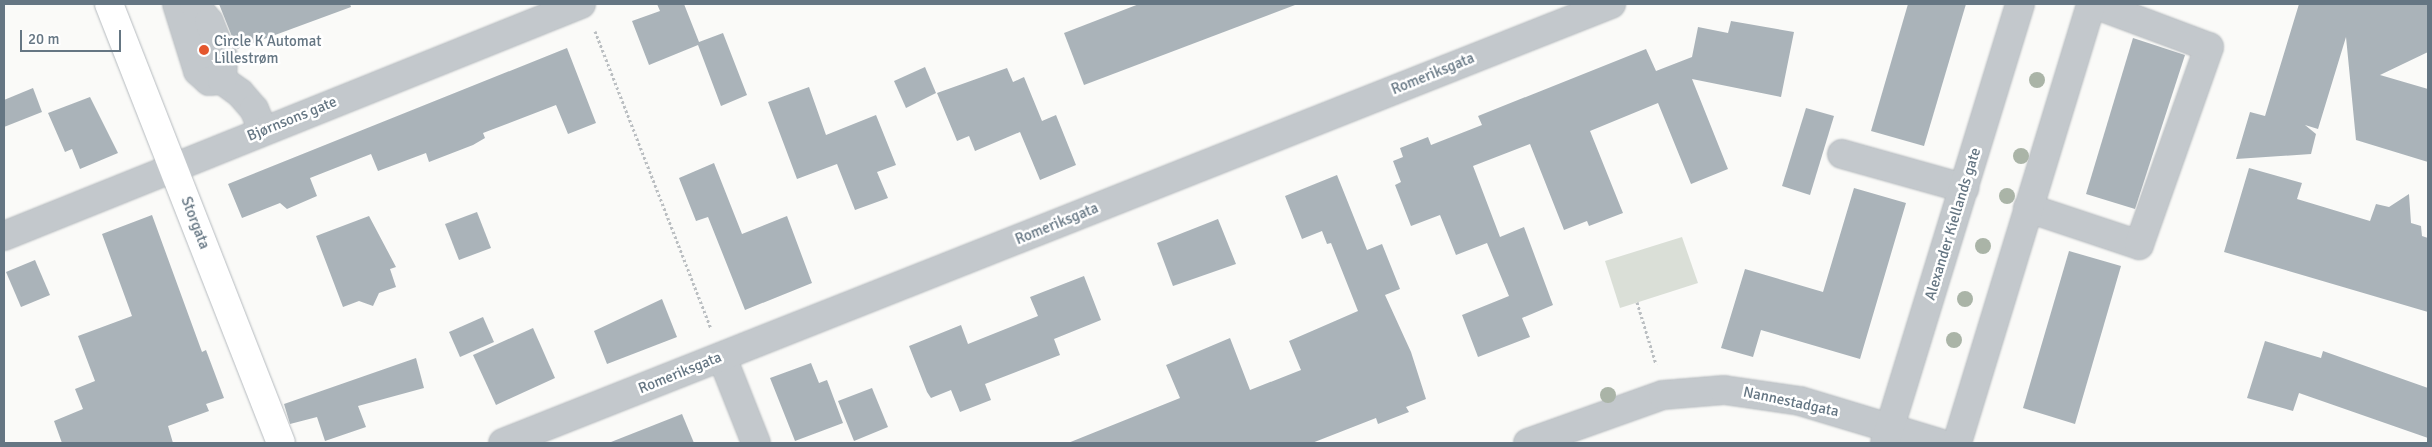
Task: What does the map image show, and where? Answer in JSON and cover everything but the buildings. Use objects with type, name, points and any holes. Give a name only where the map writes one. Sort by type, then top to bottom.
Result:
[{"type":"main road","name":"Storgata","points":[[109,4],[281,443]]},
{"type":"street","points":[[178,4],[198,70],[209,81],[222,80],[254,109],[263,130]]},
{"type":"street","points":[[194,4],[209,22],[223,57],[222,80]]},
{"type":"street","name":"Romeriksgata","points":[[503,443],[1610,4]]},
{"type":"street","name":"Alexander Kiellands gate","points":[[1888,434],[2020,4]]},
{"type":"street","points":[[1957,443],[2028,208],[2093,4],[2209,48],[2139,245],[2028,208]]},
{"type":"street","name":"Bjørnsons gate","points":[[4,236],[263,130],[586,13]]},
{"type":"street","points":[[1842,154],[1964,188]]},
{"type":"street","points":[[722,357],[756,443]]},
{"type":"street","name":"Nannestadgata","points":[[1528,443],[1666,395],[1724,390],[1764,393],[1888,434],[1939,443]]},
{"type":"path","points":[[586,13],[722,357]]},
{"type":"path","points":[[1637,302],[1666,395]]},
{"type":"shaded area","points":[[1682,237],[1698,283],[1620,308],[1605,261]]},
{"type":"place","name":"Circle K Automat Lillestrøm","points":[[204,50]]}]
